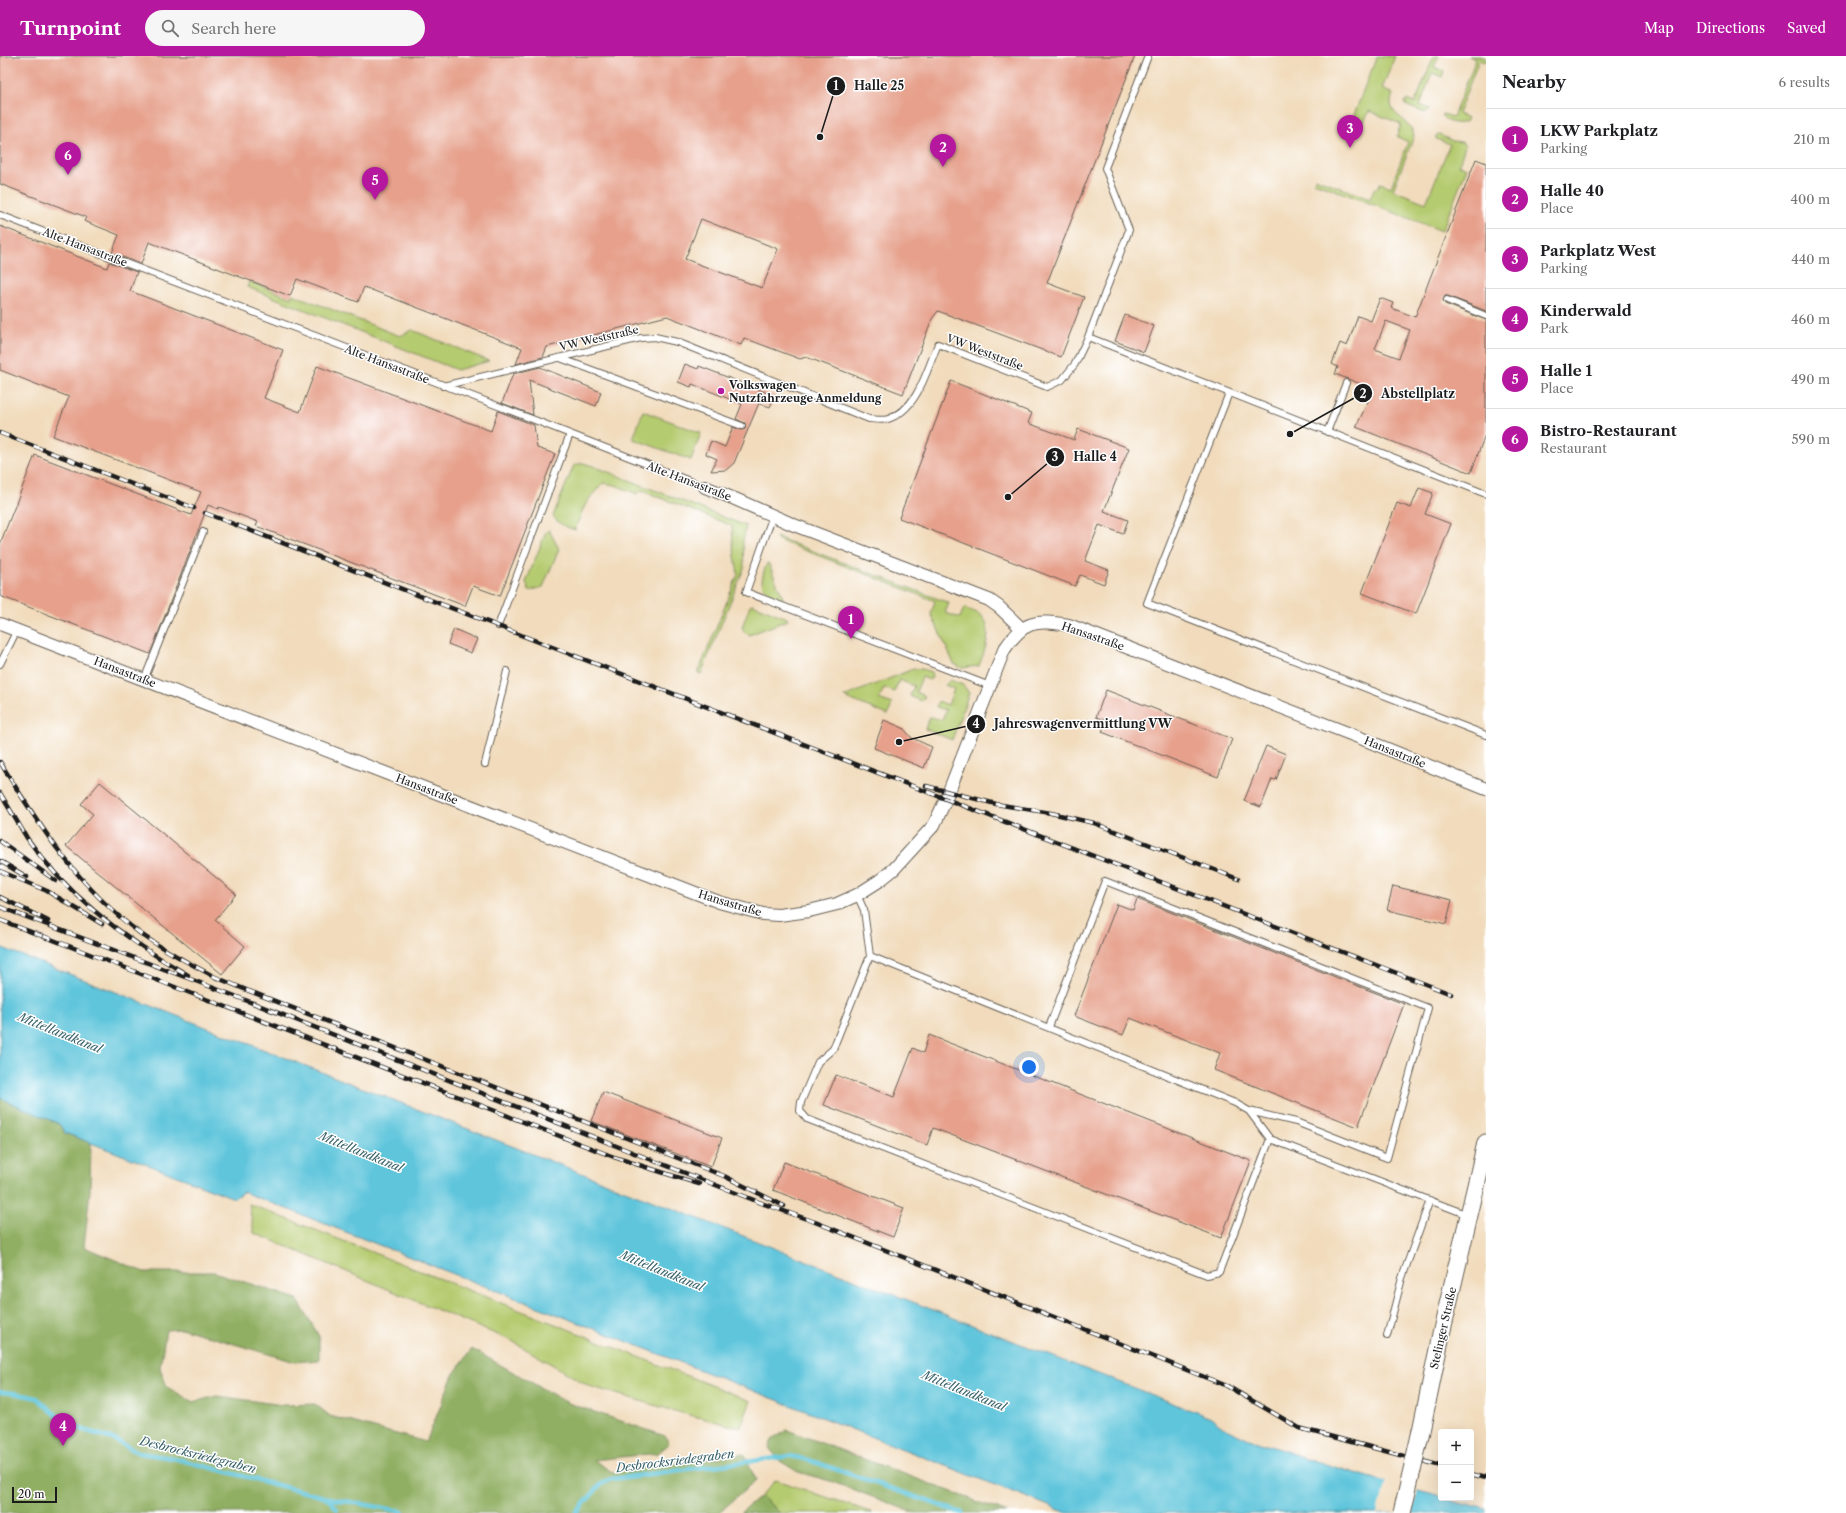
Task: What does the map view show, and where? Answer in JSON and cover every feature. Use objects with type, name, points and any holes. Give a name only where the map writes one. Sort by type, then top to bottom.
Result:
[{"type":"main road","name":"Stelinger Straße","points":[[1402,1513],[1468,1216],[1486,1143]]},
{"type":"street","name":"Alte Hansastraße","points":[[704,487],[773,516],[989,600],[999,607],[1021,628]]},
{"type":"street","name":"Hansastraße","points":[[0,624],[719,902],[751,912],[779,915],[809,911],[837,904],[857,895],[879,881],[894,868],[934,825],[946,799],[1004,650],[1012,637],[1021,628],[1044,622],[1069,625],[1358,737],[1486,789]]},
{"type":"lane","name":"VW Weststraße","points":[[443,386],[641,338],[655,337],[668,339],[869,419],[887,419],[904,410],[917,394],[938,344],[1047,387],[1062,380],[1075,364],[1088,337],[1129,230],[1105,168],[1148,56]]},
{"type":"lane","name":"Alte Hansastraße","points":[[0,215],[704,487]]},
{"type":"lane","points":[[1447,300],[1486,316]]},
{"type":"lane","points":[[1088,337],[1486,494]]},
{"type":"lane","points":[[560,358],[742,426]]},
{"type":"lane","points":[[1327,432],[1346,383]]},
{"type":"lane","points":[[1229,392],[1147,603],[1486,734]]},
{"type":"lane","points":[[498,626],[570,434]]},
{"type":"lane","points":[[773,516],[746,592],[990,686]]},
{"type":"lane","points":[[144,680],[203,532]]},
{"type":"lane","points":[[0,664],[17,630]]},
{"type":"lane","points":[[485,764],[507,671]]},
{"type":"lane","points":[[870,956],[1049,1027],[1198,1088],[1249,1111],[1296,1122],[1387,1158],[1428,1008],[1105,882],[1049,1027]]},
{"type":"lane","points":[[857,895],[864,910],[870,956],[833,1049],[818,1062],[801,1102],[800,1111],[807,1119],[1207,1275],[1219,1272],[1270,1139]]},
{"type":"lane","points":[[1249,1111],[1270,1139],[1468,1216]]},
{"type":"lane","points":[[1387,1336],[1402,1278],[1430,1200]]},
{"type":"green space","points":[[1377,56],[1395,56],[1382,89],[1393,94],[1391,102],[1392,108],[1412,129],[1414,136],[1393,190],[1426,203],[1450,144],[1436,139],[1436,136],[1439,135],[1453,141],[1462,142],[1465,146],[1459,165],[1467,168],[1442,231],[1314,182],[1315,178],[1370,199],[1374,189],[1378,188],[1380,183],[1391,187],[1408,142],[1397,135],[1401,124],[1369,111],[1363,124],[1352,120]]},
{"type":"green space","points":[[1434,56],[1439,56],[1434,67],[1444,71],[1442,77],[1432,73],[1420,105],[1430,109],[1425,113],[1407,106],[1405,102],[1406,100],[1415,103]]},
{"type":"green space","points":[[1468,56],[1481,56],[1486,58],[1486,63],[1479,60],[1458,114],[1468,118],[1466,122],[1452,123],[1446,120],[1442,115],[1453,117],[1476,59]]},
{"type":"green space","points":[[249,281],[291,298],[292,294],[400,336],[412,330],[489,361],[457,370],[247,287]]},
{"type":"green space","points":[[643,411],[701,433],[691,460],[633,439]]},
{"type":"green space","points":[[583,463],[746,526],[743,542],[744,568],[701,674],[698,673],[738,574],[733,544],[732,526],[641,490],[637,494],[615,485],[603,483],[580,515],[575,530],[568,528],[553,516],[574,465]]},
{"type":"green space","points":[[549,530],[559,549],[543,587],[529,591],[526,582],[546,532]]},
{"type":"green space","points":[[776,537],[949,603],[945,613],[960,618],[964,608],[979,614],[987,625],[988,632],[986,646],[979,666],[962,668],[954,664],[931,614],[935,601],[778,540]]},
{"type":"green space","points":[[767,563],[769,564],[783,598],[782,600],[774,597],[765,590],[763,586],[763,576]]},
{"type":"green space","points":[[752,604],[787,618],[788,620],[749,635],[744,632],[742,627],[750,605]]},
{"type":"green space","points":[[913,669],[922,669],[931,672],[932,677],[930,680],[922,677],[916,692],[925,696],[921,701],[910,696],[914,686],[899,680],[894,692],[884,688],[879,699],[892,704],[888,715],[844,697]]},
{"type":"green space","points":[[950,680],[963,685],[969,693],[952,740],[925,729],[929,718],[931,717],[942,720],[946,710],[936,707],[938,701],[948,705],[954,689],[945,685]]},
{"type":"green space","points":[[0,1098],[59,1124],[65,1133],[91,1143],[90,1191],[84,1247],[144,1272],[214,1272],[297,1299],[319,1336],[319,1360],[295,1362],[184,1329],[166,1330],[160,1368],[167,1387],[193,1402],[217,1396],[283,1405],[315,1404],[330,1416],[426,1442],[453,1375],[472,1349],[568,1403],[665,1436],[669,1444],[658,1453],[594,1460],[612,1472],[744,1454],[756,1480],[719,1513],[0,1513]]},
{"type":"green space","points":[[249,1204],[751,1401],[740,1428],[589,1386],[512,1341],[254,1233]]},
{"type":"green space","points":[[787,1430],[1008,1513],[915,1513],[830,1481],[798,1472],[780,1461],[769,1448],[772,1440]]},
{"type":"green space","points":[[776,1480],[873,1513],[780,1513],[761,1496]]},
{"type":"green space","points":[[761,1496],[780,1513],[740,1513]]},
{"type":"water","name":"Mittellandkanal","points":[[0,947],[1211,1418],[1226,1429],[1243,1437],[1356,1473],[1438,1496],[1438,1501],[1456,1501],[1486,1509],[1486,1513],[1067,1513],[243,1192],[234,1198],[65,1133],[59,1124],[0,1098]]},
{"type":"pier","points":[[1386,1480],[1418,1489],[1412,1513],[1378,1513]]},
{"type":"building","points":[[0,56],[1135,56],[1047,283],[1084,297],[1061,357],[938,311],[932,319],[903,394],[806,357],[800,359],[744,338],[741,345],[667,316],[547,347],[543,357],[516,364],[522,348],[364,287],[358,302],[297,279],[290,296],[149,242],[141,264],[112,253],[119,235],[84,221],[86,217],[0,184]],"holes":[[[701,219],[778,249],[762,288],[685,259]]]},
{"type":"building","points":[[1476,159],[1486,163],[1486,311],[1448,296],[1445,296],[1443,300],[1445,304],[1486,320],[1486,432],[1471,473],[1356,427],[1374,389],[1335,374],[1338,367],[1332,364],[1340,343],[1347,346],[1358,316],[1371,321],[1380,298],[1393,303],[1391,308],[1415,317]],"holes":[[[1386,321],[1410,330],[1399,358],[1375,349]]]},
{"type":"building","points":[[0,226],[107,268],[109,262],[137,272],[130,291],[283,350],[264,398],[300,412],[317,366],[491,431],[498,411],[534,425],[537,448],[555,454],[500,596],[473,586],[465,606],[256,526],[258,522],[219,507],[218,509],[208,505],[150,654],[0,596],[0,544],[35,455],[191,515],[201,492],[53,436],[69,397],[0,370]]},
{"type":"building","points":[[1125,315],[1154,326],[1144,352],[1115,341]]},
{"type":"building","points":[[685,364],[698,369],[699,366],[775,396],[770,407],[759,403],[734,463],[726,470],[711,471],[717,459],[706,454],[711,441],[725,447],[733,427],[741,430],[745,429],[745,423],[736,419],[742,404],[692,384],[691,387],[678,382]]},
{"type":"building","points":[[540,367],[601,392],[596,406],[529,380],[533,415],[502,403],[513,374]]},
{"type":"building","points":[[951,381],[1032,413],[1028,423],[1074,440],[1078,429],[1129,448],[1104,511],[1128,520],[1123,534],[1099,525],[1085,561],[1109,570],[1104,584],[1080,575],[1075,586],[899,518]]},
{"type":"building","points":[[1419,488],[1433,493],[1425,514],[1451,524],[1416,614],[1362,593],[1397,503],[1411,508]]},
{"type":"building","points":[[454,629],[477,639],[471,653],[448,644]]},
{"type":"building","points":[[1106,690],[1232,739],[1218,777],[1102,732],[1106,721],[1096,717]]},
{"type":"building","points":[[884,720],[903,728],[912,738],[932,747],[924,768],[874,748]]},
{"type":"building","points":[[1266,746],[1286,754],[1276,780],[1272,779],[1261,807],[1244,801]]},
{"type":"building","points":[[100,782],[236,894],[215,920],[245,946],[222,974],[66,846],[93,814],[81,804]]},
{"type":"building","points":[[1393,886],[1452,900],[1446,924],[1387,910]]},
{"type":"building","points":[[1137,899],[1404,1004],[1358,1127],[1214,1070],[1220,1053],[1130,1018],[1123,1035],[1074,1016],[1117,904],[1133,910]]},
{"type":"building","points":[[929,1035],[1251,1161],[1221,1238],[933,1128],[927,1145],[824,1105],[836,1075],[894,1097],[913,1048],[923,1053]]},
{"type":"building","points":[[603,1092],[722,1138],[711,1167],[591,1121]]},
{"type":"building","points":[[784,1162],[904,1208],[893,1237],[773,1190]]},
{"type":"waterway","name":"Desbrocksriedegraben","points":[[0,1392],[14,1393],[37,1398],[68,1425],[113,1439],[139,1453],[173,1458],[328,1498],[401,1511],[403,1513]]},
{"type":"waterway","name":"Desbrocksriedegraben","points":[[576,1513],[600,1485],[611,1479],[790,1456],[809,1460],[962,1513]]},
{"type":"waterway","points":[[328,1498],[337,1509]]},
{"type":"railway","points":[[0,433],[194,508]]},
{"type":"railway","points":[[205,513],[1451,994]]},
{"type":"railway","points":[[0,762],[30,810],[62,855],[79,876],[118,916],[141,934],[169,952],[217,978]]},
{"type":"railway","points":[[926,786],[996,804],[1051,813],[1094,823],[1238,879]]},
{"type":"railway","points":[[0,793],[27,838],[43,859],[80,898],[100,916],[142,947],[188,975]]},
{"type":"railway","points":[[0,841],[56,881]]},
{"type":"railway","points":[[0,861],[27,877]]},
{"type":"railway","points":[[0,871],[47,891],[102,924]]},
{"type":"railway","points":[[0,897],[48,921]]},
{"type":"railway","points":[[0,907],[235,996],[764,1204],[815,1222],[1227,1386],[1299,1428],[1438,1465]]},
{"type":"railway","points":[[0,920],[47,938]]},
{"type":"railway","points":[[43,936],[614,1157],[699,1184]]},
{"type":"railway","points":[[213,976],[724,1176],[784,1206]]},
{"type":"railway","points":[[1474,1475],[1486,1478]]},
{"type":"place","name":"Halle 25","points":[[820,137]]},
{"type":"place","name":"Parkplatz West","points":[[1350,148]]},
{"type":"place","name":"Halle 40","points":[[943,167]]},
{"type":"place","name":"Bistro-Restaurant","points":[[68,175]]},
{"type":"place","name":"Halle 1","points":[[375,200]]},
{"type":"place","name":"Volkswagen Nutzfahrzeuge Anmeldung","points":[[721,391]]},
{"type":"place","name":"Abstellplatz","points":[[1290,434]]},
{"type":"place","name":"Halle 4","points":[[1008,497]]},
{"type":"place","name":"LKW Parkplatz","points":[[851,639]]},
{"type":"place","name":"Jahreswagenvermittlung VW","points":[[899,742]]},
{"type":"place","name":"Kinderwald","points":[[63,1446]]}]
